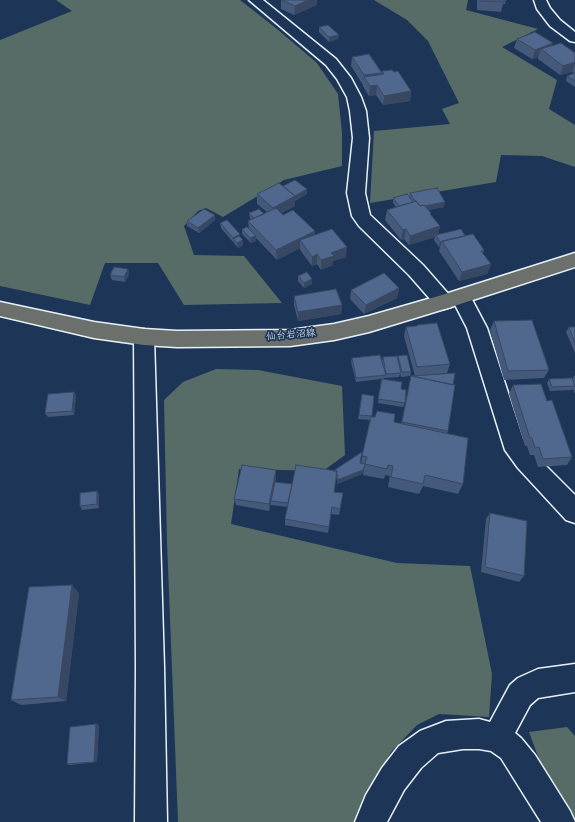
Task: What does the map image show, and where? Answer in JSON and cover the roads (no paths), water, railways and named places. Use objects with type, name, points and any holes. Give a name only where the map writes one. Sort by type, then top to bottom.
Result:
[{"type":"main road","name":"仙台岩沼線","points":[[0,309],[94,330],[144,337],[176,339],[290,338],[334,332],[369,324],[575,260]]},
{"type":"street","points":[[255,0],[314,47],[331,62],[344,78],[354,97],[358,111],[360,150],[356,193],[360,216],[416,270],[452,299],[477,328],[513,443],[526,461],[575,512]]},
{"type":"street","points":[[540,0],[544,9],[555,23],[575,38]]},
{"type":"street","points":[[144,337],[150,667],[151,822]]},
{"type":"street","points":[[497,738],[520,695],[528,688],[538,683],[575,678]]},
{"type":"street","points":[[370,822],[377,806],[393,779],[410,757],[430,741],[446,736],[463,734],[479,734],[497,738],[511,748],[559,822]]}]
